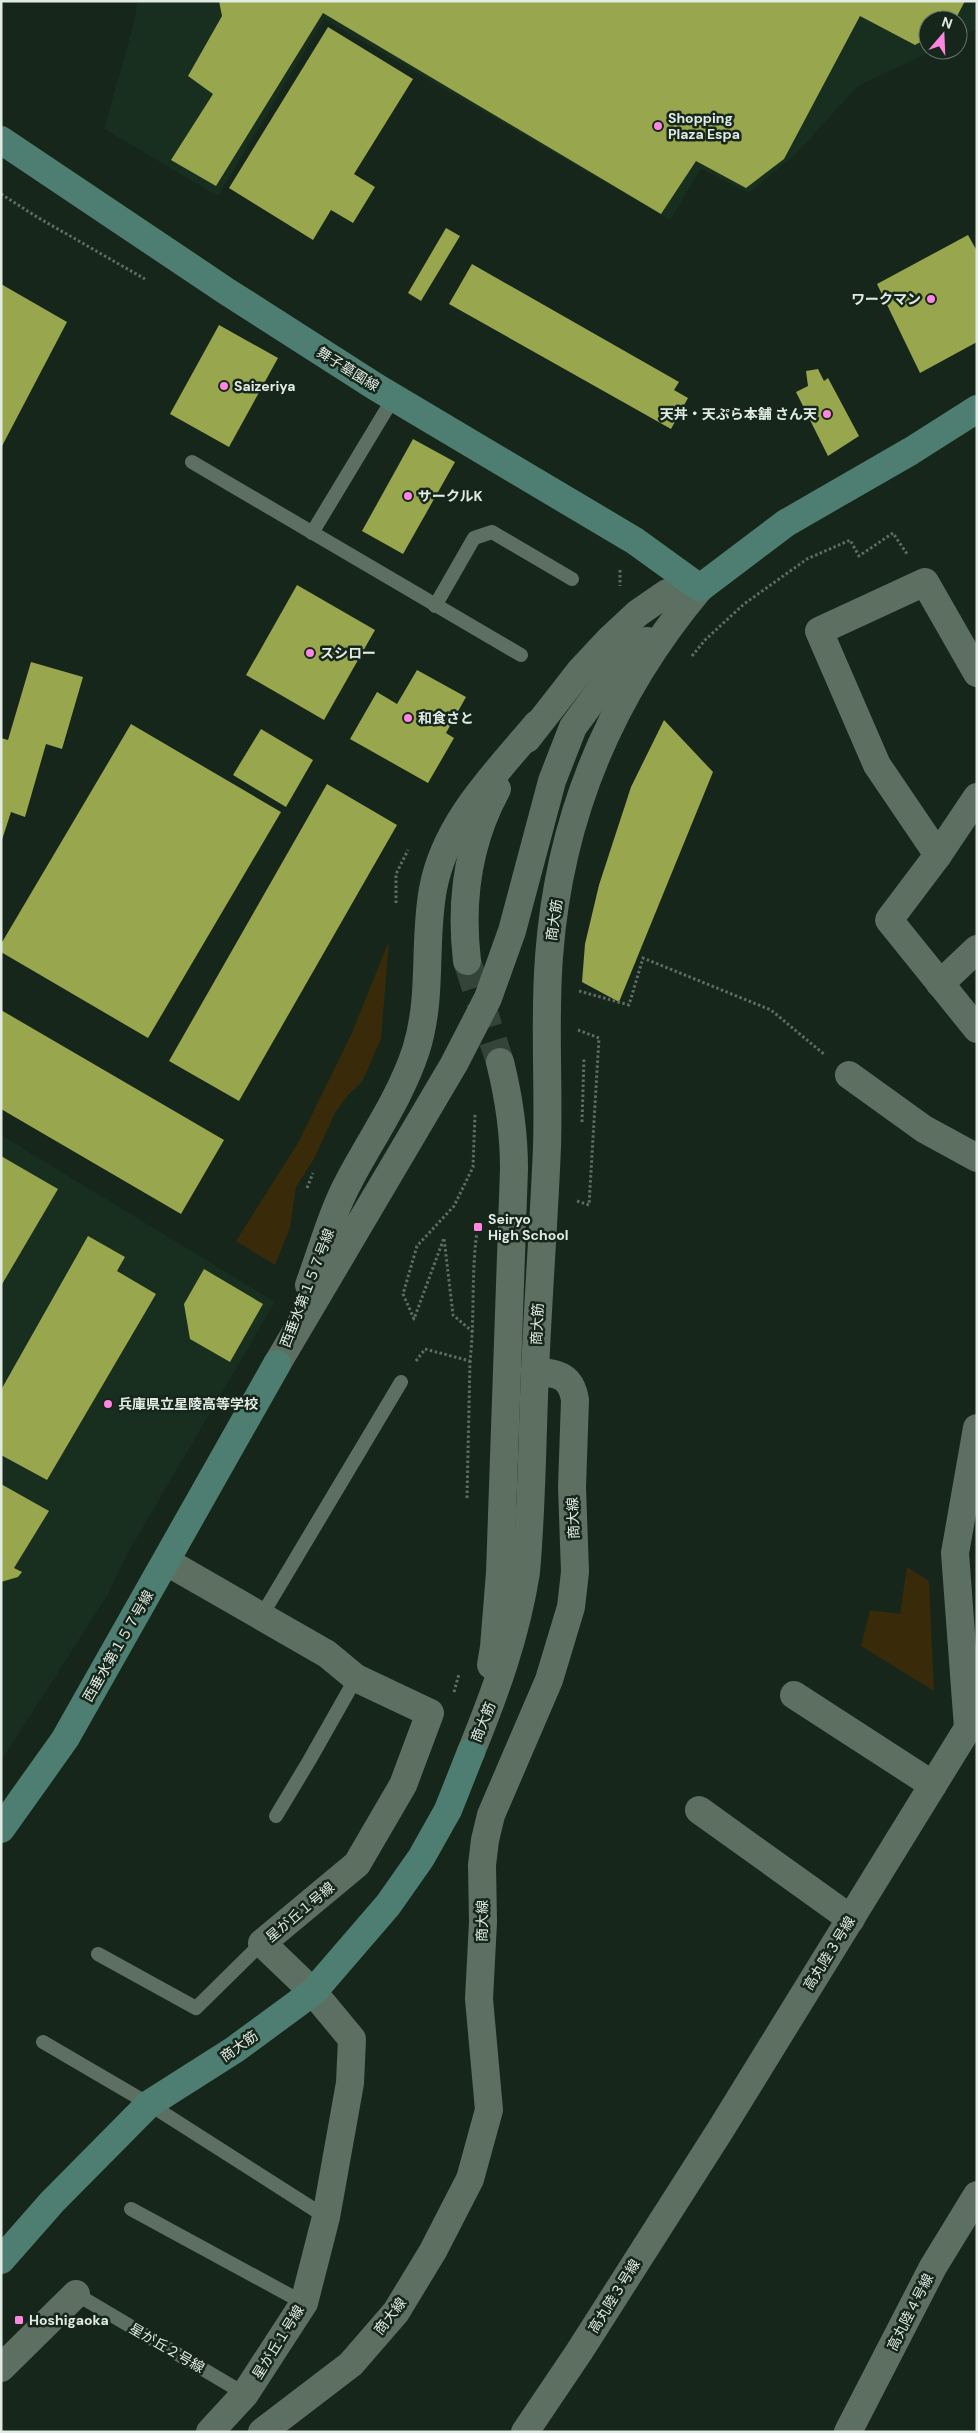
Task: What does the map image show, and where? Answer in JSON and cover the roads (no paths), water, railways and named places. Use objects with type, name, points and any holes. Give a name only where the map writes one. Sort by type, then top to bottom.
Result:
[{"type":"street","name":"舞子墓園線","points":[[1,140],[124,225],[394,397],[635,541],[700,588]]},
{"type":"street","points":[[467,961],[463,928],[464,895],[470,860],[480,828],[494,794],[537,724],[609,640],[638,613],[666,593],[700,588],[786,522],[911,452],[977,409]]},
{"type":"street","points":[[938,855],[877,765],[819,631],[925,582],[977,673]]},
{"type":"street","name":"商大筋","points":[[1,2260],[52,2202],[149,2104],[234,2050],[313,1992],[388,1905],[421,1858],[448,1810],[497,1688],[520,1612],[529,1538],[535,1371],[547,1145],[549,957],[558,884],[578,809],[608,730],[641,668],[677,616],[700,588]]},
{"type":"street","points":[[277,1364],[454,1064],[488,998],[501,967],[552,781],[573,727],[609,678],[632,654],[677,616]]},
{"type":"street","name":"西垂水第１５７号線","points":[[1,1829],[65,1739],[277,1364],[297,1318],[349,1180],[390,1110],[416,1050],[426,1004],[429,920],[440,859],[453,831],[472,803],[537,724]]},
{"type":"street","points":[[977,797],[938,855],[889,920],[977,1029]]},
{"type":"street","points":[[940,984],[977,949]]},
{"type":"street","name":"商大筋","points":[[471,1752],[494,1647],[500,1573],[514,1169],[514,1132],[509,1097],[500,1062]]},
{"type":"street","points":[[849,1075],[924,1129],[977,1158]]},
{"type":"street","name":"商大線","points":[[262,2432],[350,2364],[396,2312],[433,2251],[470,2179],[489,2110],[478,1999],[483,1922],[482,1865],[485,1840],[491,1815],[549,1680],[571,1607],[575,1572],[572,1487],[575,1400],[573,1388],[565,1378],[535,1371]]},
{"type":"street","name":"高丸陸３号線","points":[[525,2432],[579,2352],[716,2137],[933,1785],[972,1728],[956,1553],[977,1428]]},
{"type":"street","name":"星が丘１号線","points":[[166,1562],[327,1654],[356,1678],[430,1713],[403,1785],[357,1864],[262,1943],[313,1992],[352,2039],[350,2083],[326,2217],[304,2304],[245,2394],[210,2432]]},
{"type":"street","points":[[794,1695],[933,1785]]},
{"type":"street","points":[[699,1810],[850,1919]]},
{"type":"street","name":"高丸陸４号線","points":[[848,2432],[933,2267],[977,2195]]},
{"type":"street","name":"星が丘２号線","points":[[1,2368],[76,2294]]},
{"type":"lane","points":[[312,533],[394,397]]},
{"type":"lane","points":[[192,462],[521,655]]},
{"type":"lane","points":[[435,606],[474,538],[492,532],[572,579]]},
{"type":"lane","points":[[262,1616],[400,1382]]},
{"type":"lane","points":[[276,1816],[356,1678]]},
{"type":"lane","points":[[98,1954],[196,2008],[262,1943]]},
{"type":"lane","points":[[43,2042],[149,2104],[326,2217]]},
{"type":"lane","points":[[131,2209],[304,2304]]},
{"type":"lane","name":"星が丘２号線","points":[[76,2294],[245,2394]]},
{"type":"tunnel","points":[[467,961],[500,1062]]},
{"type":"place","name":"Shopping Plaza Espa","points":[[658,126]]},
{"type":"place","name":"ワークマン","points":[[931,299]]},
{"type":"place","name":"Saizeriya","points":[[224,386]]},
{"type":"place","name":"天丼・天ぷら本舗 さん天","points":[[827,414]]},
{"type":"place","name":"サークルK","points":[[408,496]]},
{"type":"place","name":"スシロー","points":[[310,653]]},
{"type":"place","name":"和食さと","points":[[408,718]]},
{"type":"place","name":"Seiryo High School","points":[[478,1227]]},
{"type":"place","name":"兵庫県立星陵高等学校","points":[[108,1404]]},
{"type":"place","name":"Hoshigaoka","points":[[19,2320]]}]
